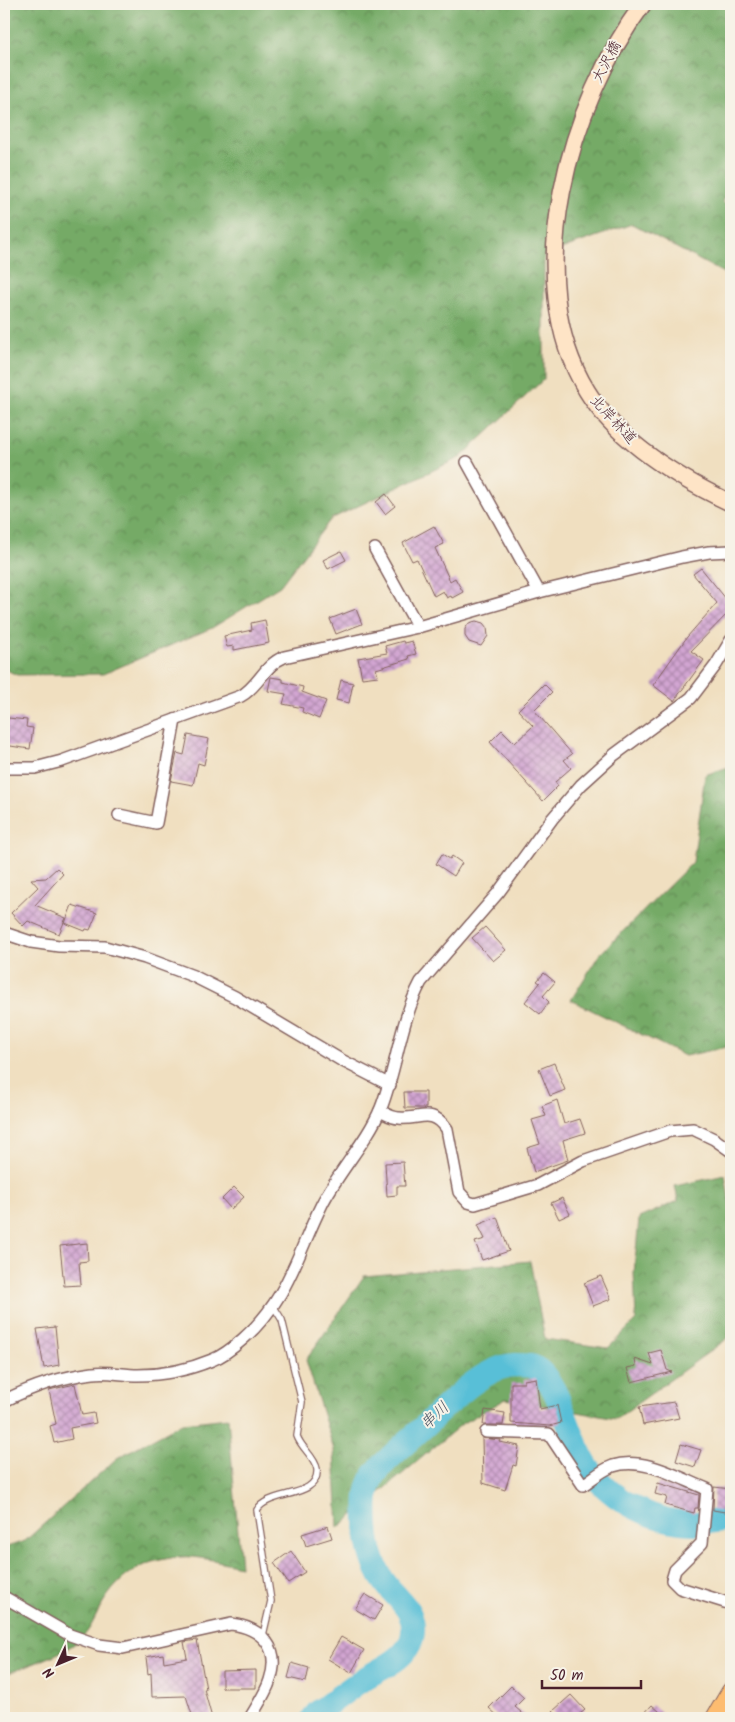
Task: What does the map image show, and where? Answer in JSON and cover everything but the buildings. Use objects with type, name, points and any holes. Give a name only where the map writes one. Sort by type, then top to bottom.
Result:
[{"type":"main road","points":[[715,1718],[731,1691]]},
{"type":"street","name":"大沢橋","points":[[568,164],[579,125],[593,89],[621,35],[643,4]]},
{"type":"street","name":"北岸林道","points":[[568,164],[554,261],[560,318],[567,347],[587,391],[621,432],[642,450],[680,475],[731,503]]},
{"type":"street","points":[[467,462],[539,592]]},
{"type":"street","points":[[375,549],[418,627]]},
{"type":"street","points":[[4,768],[35,768],[62,761],[241,696],[253,687],[273,662],[284,657],[418,627],[539,592],[691,555],[708,552],[731,552]]},
{"type":"street","points":[[4,1401],[36,1385],[95,1372],[138,1375],[187,1369],[214,1360],[254,1330],[274,1307],[292,1274],[322,1204],[380,1110],[390,1084],[412,999],[421,982],[498,893],[552,820],[581,785],[614,755],[691,698],[716,665],[731,640]]},
{"type":"street","points":[[119,815],[156,823],[174,720]]},
{"type":"street","points":[[4,933],[30,942],[59,946],[105,947],[145,958],[177,970],[236,997],[341,1060],[390,1084]]},
{"type":"street","points":[[380,1110],[399,1118],[429,1116],[436,1118],[442,1123],[447,1129],[458,1192],[468,1202],[475,1204],[538,1185],[583,1161],[670,1131],[693,1129],[714,1139],[731,1152]]},
{"type":"street","points":[[486,1432],[549,1434],[583,1485],[613,1466],[629,1464],[646,1466],[707,1488],[702,1543],[675,1570],[672,1580],[680,1588],[731,1604]]},
{"type":"street","points":[[4,1597],[70,1636],[99,1645],[122,1648],[231,1624],[248,1626],[263,1636],[271,1651],[273,1663],[270,1680],[250,1718]]},
{"type":"lane","points":[[263,1636],[271,1601],[257,1510],[264,1501],[305,1488],[311,1484],[317,1471],[315,1463],[297,1436],[302,1402],[282,1320],[274,1307]]},
{"type":"green space","points":[[4,4],[731,4],[731,191],[722,201],[731,210],[731,277],[632,224],[544,255],[544,379],[461,457],[331,519],[280,586],[212,628],[103,674],[17,675],[4,669]]},
{"type":"green space","points":[[731,766],[731,1046],[685,1056],[571,1000],[599,955],[693,862],[705,775]]},
{"type":"green space","points":[[725,1175],[731,1210],[731,1336],[616,1419],[506,1399],[463,1423],[338,1528],[334,1450],[306,1360],[364,1276],[530,1261],[545,1339],[608,1348],[636,1320],[634,1273],[639,1218],[678,1201],[675,1186]]},
{"type":"green space","points":[[228,1418],[241,1566],[187,1557],[156,1561],[136,1569],[111,1591],[90,1628],[82,1638],[51,1656],[4,1675],[4,1548],[25,1541],[117,1458],[182,1423]]},
{"type":"waterway","name":"串川","points":[[313,1718],[318,1712],[359,1682],[397,1659],[404,1653],[412,1638],[412,1619],[403,1604],[380,1575],[368,1537],[366,1504],[369,1486],[375,1474],[389,1458],[462,1391],[489,1373],[502,1367],[527,1365],[534,1367],[543,1374],[558,1398],[582,1458],[599,1481],[623,1501],[650,1515],[681,1522],[700,1523],[731,1519]]}]
